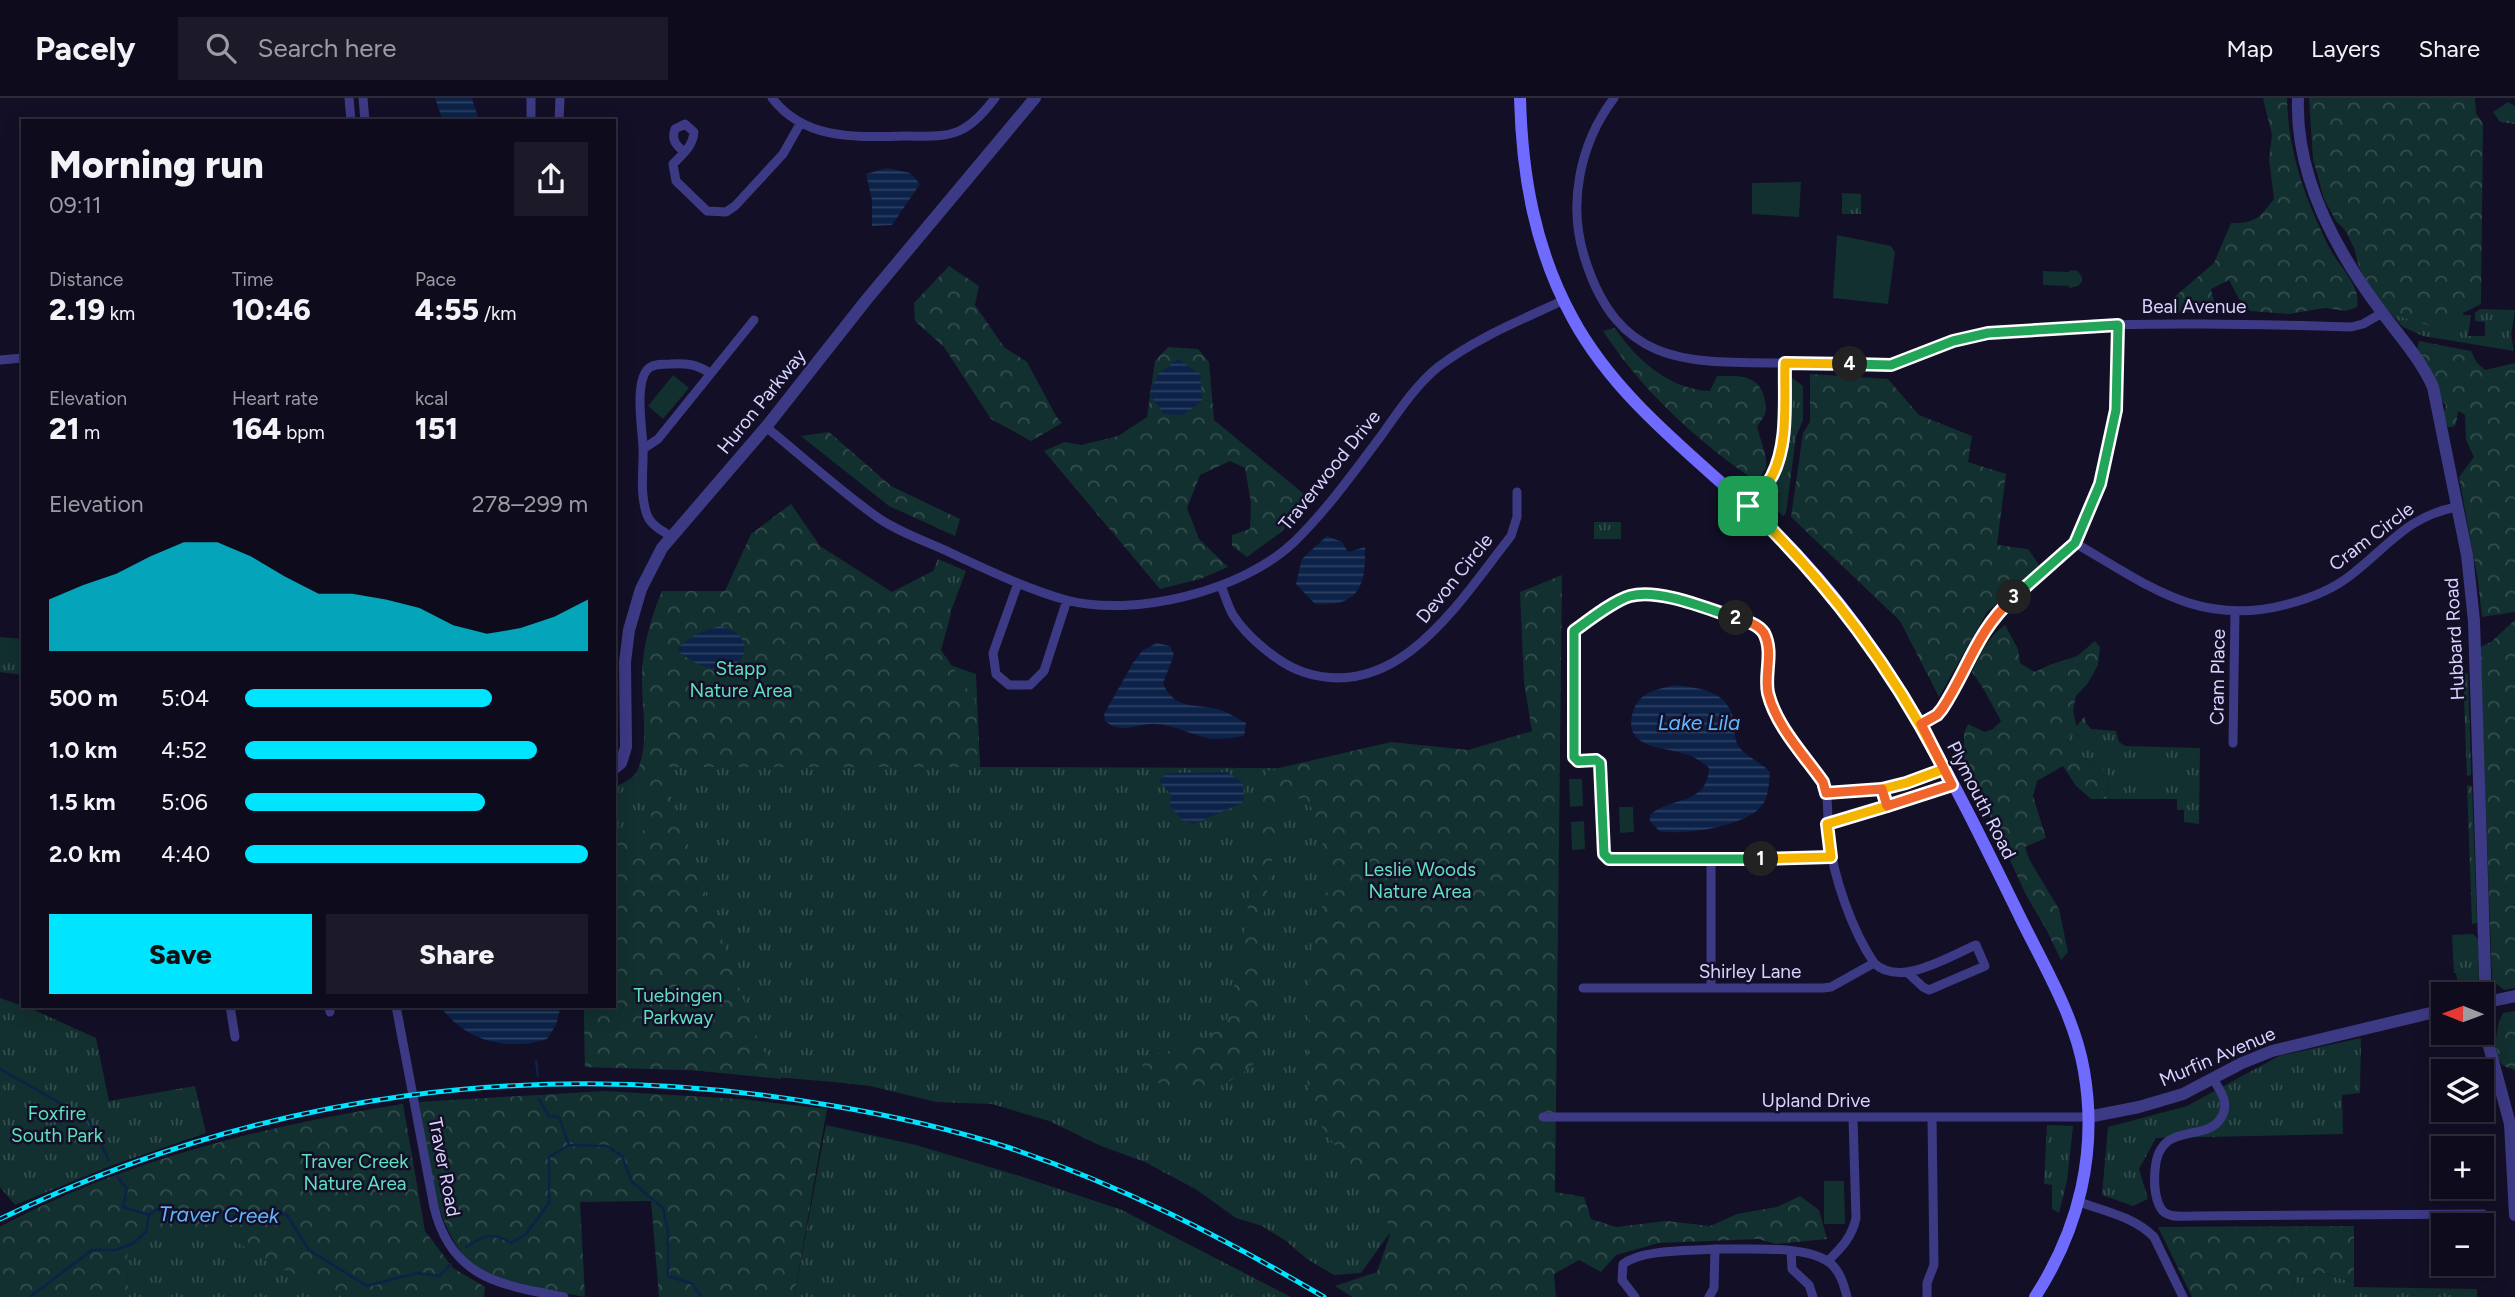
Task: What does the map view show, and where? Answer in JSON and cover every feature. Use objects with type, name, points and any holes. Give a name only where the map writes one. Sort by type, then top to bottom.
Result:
[{"type":"main road","name":"Plymouth Road","points":[[1520,98],[1521,145],[1531,211],[1547,264],[1573,320],[1613,378],[1644,411],[1805,562],[1873,649],[1921,724],[2012,900],[2074,1031],[2084,1072],[2088,1117],[2085,1173],[2080,1202],[2062,1251],[2035,1297]]},
{"type":"street","points":[[349,98],[351,119]]},
{"type":"street","points":[[363,98],[365,119]]},
{"type":"street","points":[[531,98],[531,119]]},
{"type":"street","points":[[559,98],[559,119]]},
{"type":"street","points":[[772,98],[800,124],[844,137],[939,136],[959,131],[976,120],[995,98]]},
{"type":"street","name":"Huron Parkway","points":[[616,767],[621,763],[626,747],[625,662],[629,630],[640,589],[671,536],[766,427],[867,299],[1035,98]]},
{"type":"street","name":"Beal Avenue","points":[[1614,98],[1590,140],[1579,177],[1577,219],[1584,256],[1599,294],[1608,307],[1635,337],[1672,356],[1706,361],[1891,365],[1953,341],[2028,329],[2118,325],[2267,324],[2351,327],[2363,324],[2382,313]]},
{"type":"street","name":"Hubbard Road","points":[[2298,98],[2302,150],[2316,197],[2359,280],[2423,366],[2433,387],[2467,555],[2474,621],[2483,982]]},
{"type":"street","points":[[684,152],[673,164],[676,181],[707,211],[726,212],[735,206],[783,154],[800,124]]},
{"type":"street","name":"Traverwood Drive","points":[[766,427],[879,519],[1018,583],[1067,600],[1115,606],[1167,602],[1221,586],[1251,572],[1293,544],[1334,496],[1409,397],[1437,368],[1492,334],[1564,300]]},
{"type":"street","points":[[643,449],[658,439],[754,320]]},
{"type":"street","points":[[1921,724],[1942,709],[1977,641],[1996,616],[2075,543],[2100,484],[2113,429],[2118,387],[2118,325]]},
{"type":"street","points":[[0,360],[21,359]]},
{"type":"street","points":[[671,536],[648,518],[642,486],[640,394],[643,378],[648,368],[657,365],[685,363],[698,365],[710,373]]},
{"type":"street","points":[[1748,506],[1771,479],[1778,462],[1782,446],[1785,363]]},
{"type":"street","name":"Devon Circle","points":[[1221,586],[1233,616],[1264,649],[1290,668],[1318,677],[1355,678],[1383,670],[1431,635],[1511,536],[1517,517],[1517,492]]},
{"type":"street","name":"Cram Circle","points":[[2075,543],[2169,596],[2202,607],[2235,612],[2275,608],[2315,597],[2349,577],[2423,516],[2457,507]]},
{"type":"street","points":[[1018,583],[993,653],[996,674],[1009,685],[1030,685],[1045,671],[1067,600]]},
{"type":"street","points":[[1831,857],[1606,858],[1601,767],[1599,761],[1578,761],[1574,757],[1574,631],[1628,597],[1667,597],[1744,620],[1760,629],[1767,642],[1768,693],[1774,709],[1823,782],[1831,857],[1862,946],[1874,963],[1886,972],[1908,973],[1976,945],[1985,966],[1929,990],[1908,973]]},
{"type":"street","name":"Cram Place","points":[[2233,743],[2235,612]]},
{"type":"street","points":[[1826,793],[1882,789],[1944,769]]},
{"type":"street","points":[[1827,824],[1952,785]]},
{"type":"street","points":[[1882,789],[1887,806]]},
{"type":"street","points":[[1711,859],[1711,989]]},
{"type":"street","name":"Shirley Lane","points":[[1583,988],[1826,988],[1874,963]]},
{"type":"street","points":[[2494,1000],[2515,996]]},
{"type":"street","points":[[230,1008],[235,1037]]},
{"type":"street","name":"Traver Road","points":[[396,1008],[433,1207],[438,1226],[446,1241],[467,1267],[481,1275],[499,1283],[564,1297]]},
{"type":"street","name":"Murfin Avenue","points":[[2088,1117],[2183,1094],[2272,1051],[2431,1013]]},
{"type":"street","name":"Hubbard Road","points":[[2488,1045],[2510,1124],[2515,1214]]},
{"type":"street","points":[[2213,1079],[2224,1096],[2225,1107],[2220,1120],[2208,1127],[2175,1136],[2163,1144],[2156,1160],[2155,1196],[2161,1211],[2194,1216],[2431,1214]]},
{"type":"street","name":"Upland Drive","points":[[1543,1116],[2088,1117]]},
{"type":"street","points":[[1828,1261],[1847,1242],[1856,1218],[1853,1118]]},
{"type":"street","points":[[1927,1297],[1927,1283],[1934,1265],[1932,1118]]},
{"type":"street","points":[[2080,1202],[2128,1219],[2154,1237],[2183,1297]]},
{"type":"street","points":[[1635,1297],[1622,1280],[1623,1264],[1630,1259],[1715,1249],[1802,1252],[1828,1261],[1839,1275],[1847,1297]]},
{"type":"street","points":[[1709,1297],[1714,1288],[1715,1249]]},
{"type":"street","points":[[1791,1251],[1792,1269],[1809,1285],[1813,1297]]},
{"type":"green space","points":[[2263,98],[2287,98],[2291,138],[2300,176],[2330,249],[2353,284],[2358,299],[2357,307],[2346,311],[2325,308],[2288,314],[2250,311],[2239,299],[2229,280],[2211,289],[2215,306],[2186,312],[2169,309],[2172,299],[2214,263],[2231,223],[2256,218],[2274,199],[2269,159],[2272,135]]},
{"type":"green space","points":[[2309,98],[2475,98],[2476,113],[2483,124],[2481,304],[2463,315],[2451,316],[2447,325],[2434,327],[2391,314],[2377,300],[2359,267],[2345,230],[2336,221],[2324,199],[2313,159]]},
{"type":"green space","points":[[2508,102],[2515,106],[2515,124],[2500,122],[2493,112]]},
{"type":"green space","points":[[1801,182],[1799,217],[1752,214],[1752,183]]},
{"type":"green space","points":[[1842,193],[1861,194],[1861,214],[1842,214]]},
{"type":"green space","points":[[1837,235],[1891,246],[1895,252],[1888,304],[1833,298]]},
{"type":"green space","points":[[949,266],[979,286],[975,305],[1004,347],[1027,362],[1062,423],[1031,441],[991,419],[944,347],[915,321],[914,303]]},
{"type":"green space","points":[[2043,271],[2078,271],[2082,277],[2078,286],[2069,288],[2043,285]]},
{"type":"green space","points":[[2480,309],[2515,310],[2511,335],[2514,351],[2423,336],[2403,327],[2391,314],[2471,315],[2468,336],[2485,336],[2485,322],[2475,321],[2475,313]]},
{"type":"green space","points":[[1615,328],[1644,362],[1668,379],[1682,385],[1710,391],[1717,376],[1726,376],[1748,378],[1759,386],[1766,412],[1757,426],[1766,462],[1757,482],[1713,450],[1653,395],[1603,331]]},
{"type":"green space","points":[[2419,341],[2471,351],[2477,363],[2485,370],[2515,363],[2515,612],[2482,617],[2459,477],[2474,457],[2466,440],[2465,415],[2458,411],[2456,424],[2448,427],[2443,415],[2446,405],[2440,399],[2429,366],[2417,350]]},
{"type":"green space","points":[[1168,347],[1198,349],[1209,362],[1214,420],[1310,499],[1280,533],[1247,557],[1232,546],[1232,535],[1250,529],[1251,503],[1245,468],[1230,461],[1200,475],[1187,508],[1199,539],[1228,567],[1200,579],[1160,589],[1044,451],[1065,442],[1081,445],[1118,436],[1147,417],[1155,361]]},
{"type":"green space","points":[[1810,374],[1888,379],[1919,415],[1972,436],[1968,462],[2006,474],[1997,545],[2028,549],[2040,566],[1987,612],[1939,697],[1900,621],[1791,517],[1803,433],[1810,422]]},
{"type":"green space","points":[[673,375],[689,388],[663,419],[648,406]]},
{"type":"green space","points":[[1791,377],[1803,386],[1803,420],[1796,437],[1786,513],[1783,516],[1764,497],[1778,476],[1785,458]]},
{"type":"green space","points":[[829,432],[891,486],[960,519],[955,536],[889,506],[801,436]]},
{"type":"green space","points":[[791,504],[820,546],[892,592],[941,567],[951,614],[941,650],[975,700],[980,767],[660,767],[759,1043],[782,1079],[691,1070],[585,1067],[584,1008],[616,1008],[616,830],[635,834],[652,822],[648,794],[635,775],[643,752],[642,675],[648,632],[662,591],[725,591],[751,534]]},
{"type":"green space","points":[[1594,522],[1621,522],[1621,539],[1594,539]]},
{"type":"green space","points":[[938,559],[966,571],[933,659],[976,674],[980,767],[1306,768],[1531,1297],[1389,1234],[1361,1273],[1334,1275],[1262,1226],[1236,1218],[1197,1190],[1145,1162],[1101,1146],[1049,1121],[992,1104],[936,1102],[870,1086],[834,1082],[691,1070],[585,1067],[584,1008],[616,1008],[616,786],[635,775],[642,758],[645,735],[642,675],[644,653],[654,611],[662,591],[824,592],[908,635]]},
{"type":"green space","name":"Leslie Woods Nature Area","points":[[1562,575],[1555,1192],[1584,1197],[1591,1219],[1616,1227],[1666,1221],[1710,1226],[1737,1214],[1777,1207],[1800,1196],[1819,1210],[1827,1239],[1776,1244],[1758,1239],[1659,1243],[1616,1255],[1601,1272],[1579,1260],[1554,1274],[1556,1297],[1352,1297],[1335,1286],[1377,1272],[1391,1232],[1385,1215],[1312,1113],[1307,1080],[1312,930],[1329,891],[1320,826],[1306,797],[1281,803],[1261,932],[1263,1019],[1256,1062],[1229,1082],[1202,1091],[1189,1091],[1174,1089],[1143,1074],[1142,1057],[1199,1044],[1226,1023],[1238,970],[1261,825],[1266,771],[1391,742],[1468,750],[1532,731],[1524,683],[1520,592]]},
{"type":"green space","points":[[2515,620],[2515,988],[2504,990],[2492,980],[2480,647],[2491,642]]},
{"type":"green space","points":[[2005,625],[2018,649],[2020,663],[2035,672],[2077,656],[2095,641],[2100,647],[2098,665],[2088,683],[2076,696],[2073,710],[2077,728],[2067,737],[2077,752],[2106,772],[2109,787],[2106,799],[2091,799],[2076,786],[2063,766],[2037,781],[2033,796],[2046,838],[2025,847],[2030,861],[2059,909],[2068,952],[2061,960],[2026,895],[1964,760],[1964,733],[1968,724],[1985,732],[2001,721],[1972,672],[1985,646]]},
{"type":"green space","points":[[0,637],[21,639],[21,675],[0,672]]},
{"type":"green space","points":[[2463,672],[2468,674],[2471,775],[2467,776]]},
{"type":"green space","points":[[2085,716],[2091,729],[2116,731],[2119,742],[2125,746],[2200,748],[2199,824],[2184,822],[2184,810],[2177,810],[2177,799],[2106,799],[2109,778],[2106,772],[2077,752],[2067,737]]},
{"type":"green space","points":[[2122,765],[2165,766],[2168,772],[2164,778],[2122,777],[2119,771]]},
{"type":"green space","points":[[1569,779],[1582,779],[1583,806],[1570,807]]},
{"type":"green space","points":[[2467,785],[2472,786],[2477,923],[2472,924]]},
{"type":"green space","points":[[1619,807],[1633,807],[1634,832],[1620,833]]},
{"type":"green space","points":[[1584,821],[1585,849],[1572,850],[1571,822]]},
{"type":"green space","points":[[2473,934],[2478,939],[2479,982],[2458,982],[2454,973],[2452,935]]},
{"type":"green space","name":"Foxfire South Park","points":[[0,998],[96,1038],[109,1101],[195,1086],[206,1133],[113,1165],[15,1205],[0,1187]]},
{"type":"green space","points":[[2515,1011],[2515,1070],[2500,1062],[2496,1041],[2503,1013]]},
{"type":"green space","points":[[2361,1038],[2360,1093],[2342,1095],[2343,1134],[2156,1138],[2139,1169],[2148,1199],[2133,1206],[2102,1195],[2108,1127],[2187,1106],[2279,1056]]},
{"type":"green space","points":[[605,1091],[741,1099],[827,1109],[794,1297],[659,1297],[651,1201],[580,1202],[585,1297],[500,1280],[475,1268],[469,1262],[451,1235],[436,1199],[419,1102]]},
{"type":"green space","points":[[403,1104],[223,1232],[289,1271],[343,1297],[128,1297],[126,1232],[0,1227],[97,1183],[197,1149],[299,1124]]},
{"type":"green space","name":"Traver Creek Nature Area","points":[[403,1104],[425,1231],[453,1268],[485,1287],[484,1297],[343,1297],[268,1262],[221,1232],[127,1232],[128,1297],[0,1297],[0,1227],[48,1203],[146,1164],[196,1149],[299,1123]]},
{"type":"green space","points":[[826,1125],[916,1145],[1122,1210],[1291,1297],[794,1297]]},
{"type":"green space","points":[[2047,1125],[2073,1126],[2067,1181],[2059,1213],[2052,1209],[2052,1185],[2044,1184]]},
{"type":"green space","points":[[1824,1181],[1844,1181],[1845,1224],[1824,1224]]},
{"type":"green space","points":[[2354,1226],[2354,1283],[2324,1273],[2297,1277],[2290,1297],[2192,1297],[2158,1227]]},
{"type":"green space","points":[[2324,1273],[2354,1283],[2354,1287],[2477,1289],[2477,1297],[2290,1297],[2297,1277]]},
{"type":"water","points":[[435,98],[472,98],[478,119],[442,119]]},
{"type":"water","points":[[887,168],[910,173],[920,184],[892,225],[872,226],[872,200],[866,174]]},
{"type":"water","points":[[1178,359],[1200,374],[1202,401],[1183,415],[1164,414],[1149,394],[1158,374]]},
{"type":"water","points":[[1327,536],[1342,542],[1348,552],[1365,547],[1364,573],[1357,591],[1350,598],[1342,602],[1315,604],[1296,584],[1302,559]]},
{"type":"water","points":[[720,626],[733,631],[741,638],[744,646],[744,654],[732,666],[722,669],[709,668],[680,653],[678,647],[698,633]]},
{"type":"water","points":[[1157,643],[1170,646],[1174,655],[1163,683],[1173,698],[1231,714],[1246,723],[1244,736],[1216,739],[1160,724],[1122,728],[1105,721],[1104,714],[1133,663],[1143,650]]},
{"type":"water","name":"Lake Lila","points":[[1674,685],[1712,693],[1726,703],[1731,711],[1738,745],[1770,772],[1766,797],[1755,812],[1730,824],[1683,832],[1659,831],[1650,821],[1650,815],[1658,809],[1695,795],[1707,780],[1709,768],[1698,760],[1641,741],[1631,727],[1632,715],[1642,697]]},
{"type":"water","points":[[1227,772],[1243,783],[1242,803],[1194,824],[1182,820],[1170,806],[1171,795],[1159,781],[1167,773]]},
{"type":"water","points":[[442,1008],[560,1008],[556,1025],[547,1039],[532,1043],[488,1040],[461,1028]]},
{"type":"waterway","points":[[536,1061],[538,1076]]},
{"type":"waterway","points":[[0,1069],[88,1119],[109,1160]]},
{"type":"waterway","points":[[539,1099],[549,1116],[559,1117],[569,1145]]},
{"type":"waterway","name":"Traver Creek","points":[[466,1247],[488,1236],[499,1237],[511,1243],[526,1234],[549,1203],[549,1157],[569,1145],[607,1146],[622,1156],[632,1182],[663,1208],[668,1232],[668,1276],[693,1284],[701,1297]]},
{"type":"waterway","points":[[117,1176],[127,1189],[123,1207],[149,1215]]},
{"type":"waterway","name":"Traver Creek","points":[[30,1297],[92,1250],[116,1250],[133,1243],[146,1232],[149,1215],[156,1209],[174,1218],[286,1214],[309,1250],[367,1286],[417,1273],[439,1276],[451,1264]]},
{"type":"railway","points":[[0,1219],[99,1176],[199,1141],[301,1114],[405,1096],[509,1086],[615,1084],[721,1090],[874,1113],[1010,1148],[1092,1179],[1171,1214],[1324,1297]]},
{"type":"route","points":[[1748,506],[1771,479],[1778,462],[1782,446],[1785,363],[1891,365],[1953,341],[1988,333],[2118,325],[2118,387],[2113,429],[2100,484],[2075,543],[1996,616],[1977,641],[1948,701],[1937,715],[1921,724],[1931,744],[1944,769],[1952,785],[1887,806],[1882,789],[1826,793],[1823,782],[1774,709],[1767,682],[1769,651],[1760,629],[1744,620],[1667,597],[1634,595],[1574,631],[1573,635],[1574,757],[1578,761],[1596,760],[1600,763],[1604,854],[1609,859],[1831,857],[1827,824],[1887,806],[1882,789],[1930,776],[1944,769],[1921,724],[1873,649],[1805,562],[1748,506]]},
{"type":"park label","name":"Stapp Nature Area","points":[[741,679]]},
{"type":"park label","name":"Tuebingen Parkway","points":[[678,1006]]}]
